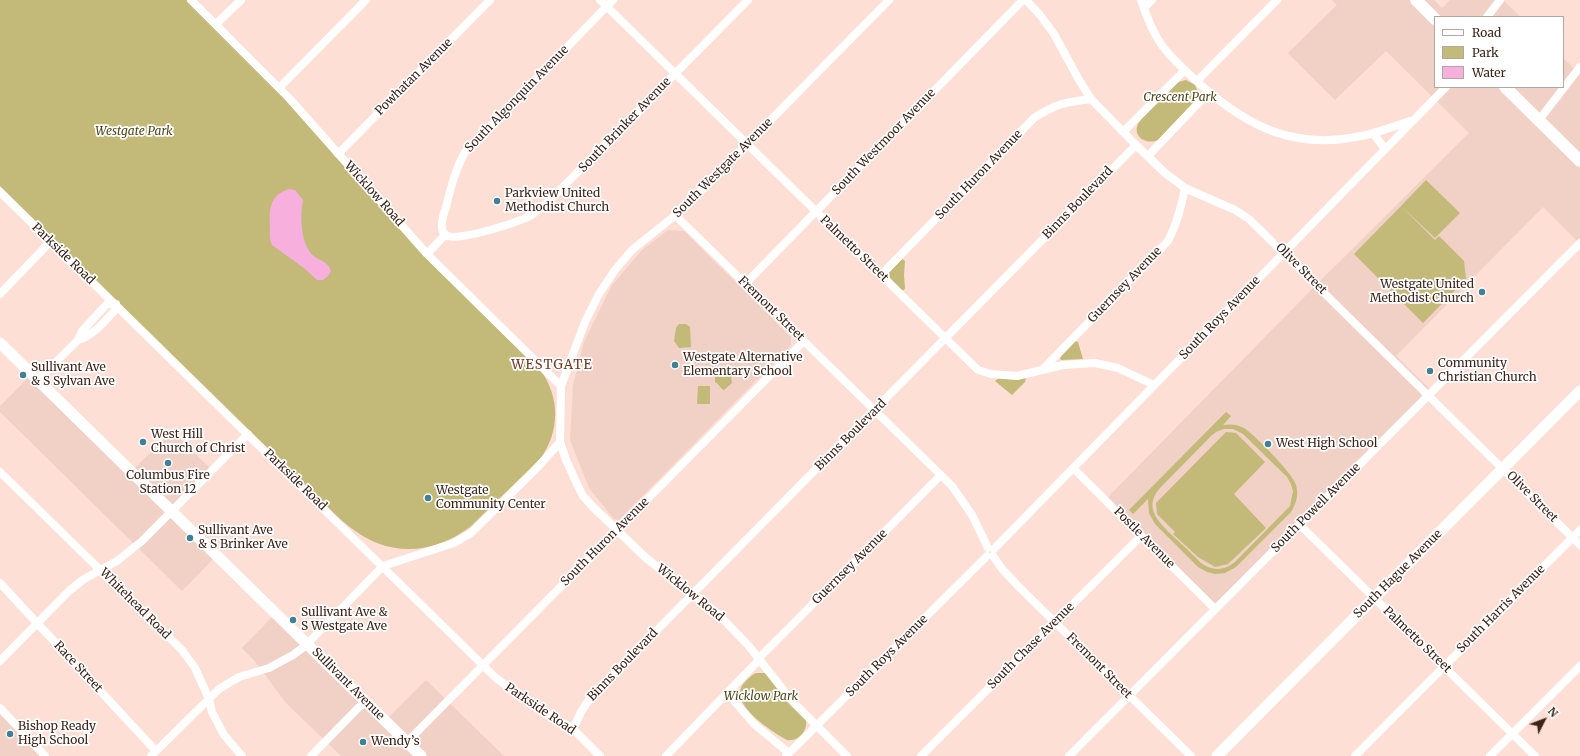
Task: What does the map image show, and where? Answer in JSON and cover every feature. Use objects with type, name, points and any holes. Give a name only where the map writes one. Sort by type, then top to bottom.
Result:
[{"type":"main road","points":[[1416,0],[1434,18]]},
{"type":"main road","points":[[1506,88],[1580,161]]},
{"type":"main road","name":"Sullivant Avenue","points":[[0,343],[421,756]]},
{"type":"main road","name":"South Hague Avenue","points":[[1217,756],[1580,391]]},
{"type":"street","name":"Wicklow Road","points":[[191,0],[279,88],[427,254],[561,386]]},
{"type":"street","points":[[216,24],[241,0]]},
{"type":"street","points":[[279,88],[366,0]]},
{"type":"street","name":"Powhatan Avenue","points":[[338,154],[490,0]]},
{"type":"street","name":"Palmetto Street","points":[[600,0],[978,370],[991,374],[1017,376],[1063,365],[1095,363],[1118,368],[1154,385]]},
{"type":"street","name":"South Algonquin Avenue","points":[[445,235],[442,231],[442,224],[452,180],[465,152],[613,0]]},
{"type":"street","name":"South Brinker Avenue","points":[[445,235],[456,238],[521,220],[536,212],[549,201],[748,0]]},
{"type":"street","name":"South Westgate Avenue","points":[[560,442],[559,399],[561,386],[585,322],[599,294],[615,270],[632,250],[649,235],[676,216],[889,0]]},
{"type":"street","name":"Olive Street","points":[[1025,0],[1040,15],[1054,34],[1091,99],[1136,145],[1165,173],[1185,188],[1235,210],[1249,219],[1580,545]]},
{"type":"street","name":"South Westmoor Avenue","points":[[745,284],[1025,0]]},
{"type":"street","points":[[1152,0],[1143,4],[1160,43],[1185,70],[1209,92],[1224,105],[1251,123],[1286,136],[1322,140],[1361,136],[1412,120]]},
{"type":"street","points":[[1197,81],[1277,0]]},
{"type":"street","points":[[1488,16],[1500,0]]},
{"type":"street","points":[[1564,88],[1580,67]]},
{"type":"street","points":[[1123,132],[1185,70]]},
{"type":"street","name":"South Roys Avenue","points":[[787,755],[1073,468],[1445,88]]},
{"type":"street","points":[[1539,120],[1564,88]]},
{"type":"street","points":[[1148,156],[1209,92]]},
{"type":"street","name":"South Huron Avenue","points":[[881,275],[1034,118],[1048,109],[1063,103],[1091,99]]},
{"type":"street","points":[[1373,133],[1385,149]]},
{"type":"street","name":"Binns Boulevard","points":[[573,729],[590,698],[1136,145]]},
{"type":"street","name":"Guernsey Avenue","points":[[1042,369],[1168,241],[1179,216],[1185,188]]},
{"type":"street","name":"Parkside Road","points":[[0,192],[496,678],[518,695],[573,729],[600,756]]},
{"type":"street","name":"Fremont Street","points":[[676,216],[952,486],[968,508],[990,552],[1003,570],[1191,756]]},
{"type":"street","points":[[427,254],[445,235]]},
{"type":"street","points":[[0,294],[51,241]]},
{"type":"street","name":"South Powell Avenue","points":[[1069,756],[1580,243]]},
{"type":"street","points":[[38,380],[78,340],[87,337],[102,325],[115,310],[116,304]]},
{"type":"street","name":"South Huron Avenue","points":[[407,742],[804,341]]},
{"type":"street","points":[[0,661],[70,590],[84,579],[123,557],[142,541],[248,434]]},
{"type":"street","name":"Wicklow Road","points":[[560,442],[566,460],[583,496],[646,558],[717,613],[748,645],[792,701],[847,756]]},
{"type":"street","points":[[154,754],[208,699],[228,683],[239,677],[269,668],[293,655],[307,644],[383,566],[447,546],[466,536],[517,488],[560,442]]},
{"type":"street","name":"Postle Avenue","points":[[1073,468],[1215,609]]},
{"type":"street","name":"Whitehead Road","points":[[0,472],[182,650],[195,668],[212,712],[224,735],[242,756]]},
{"type":"street","name":"Guernsey Avenue","points":[[666,756],[759,659],[941,475]]},
{"type":"street","name":"Palmetto Street","points":[[1300,525],[1535,756]]},
{"type":"street","name":"South Harris Avenue","points":[[1355,756],[1580,530]]},
{"type":"street","name":"South Chase Avenue","points":[[921,756],[1140,536]]},
{"type":"street","name":"Race Street","points":[[0,583],[38,623],[154,754]]},
{"type":"street","points":[[1490,756],[1580,666]]},
{"type":"street","points":[[729,691],[735,702],[754,724],[787,755]]},
{"type":"street","points":[[311,756],[365,701]]},
{"type":"street","points":[[0,708],[45,756]]},
{"type":"shaded area","name":"West High School","points":[[1332,0],[1434,0],[1442,8],[1450,0],[1503,0],[1520,16],[1434,16],[1434,88],[1564,88],[1564,59],[1580,74],[1580,244],[1543,207],[1396,356],[1430,389],[1215,606],[1106,499],[1316,285],[1469,133],[1386,51],[1335,100],[1288,53],[1337,5]]},
{"type":"shaded area","name":"Westgate Alternative Elementary School","points":[[668,230],[684,231],[791,337],[791,345],[619,520],[614,519],[589,488],[570,440],[573,385],[584,342],[612,285],[642,250]]},
{"type":"shaded area","points":[[33,373],[132,471],[172,431],[214,472],[174,512],[218,554],[182,591],[0,412],[0,406]]},
{"type":"shaded area","points":[[277,612],[387,719],[426,680],[504,756],[341,756],[286,703],[254,660],[242,648]]},
{"type":"shaded area","name":"Bishop Ready High School","points":[[0,712],[40,756],[0,756]]},
{"type":"green space","name":"Westgate Park","points":[[0,0],[187,0],[264,76],[541,371],[552,392],[555,414],[552,436],[541,458],[470,527],[449,540],[437,544],[414,549],[389,547],[367,539],[341,520],[0,186]]},
{"type":"green space","name":"Crescent Park","points":[[1186,80],[1195,85],[1198,92],[1196,100],[1158,140],[1145,141],[1142,139],[1137,133],[1138,124],[1140,121],[1178,82]]},
{"type":"green space","points":[[1426,180],[1460,213],[1435,238],[1401,206]]},
{"type":"green space","points":[[1401,206],[1435,240],[1439,236],[1464,261],[1466,279],[1423,323],[1354,254]]},
{"type":"green space","points":[[902,259],[905,261],[904,290],[902,290],[887,275]]},
{"type":"green space","points":[[679,324],[686,324],[690,327],[691,347],[679,348],[674,341],[676,328]]},
{"type":"green space","points":[[1075,341],[1078,342],[1083,359],[1061,360],[1061,356]]},
{"type":"green space","points":[[715,369],[727,369],[730,371],[732,383],[724,390],[715,382]]},
{"type":"green space","points":[[1024,377],[1026,379],[1025,382],[1012,395],[995,381],[999,378]]},
{"type":"green space","points":[[698,386],[710,386],[710,404],[697,404]]},
{"type":"green space","points":[[1226,412],[1231,416],[1223,425],[1231,424],[1239,426],[1249,432],[1288,472],[1297,489],[1296,499],[1291,512],[1236,567],[1225,573],[1215,574],[1198,567],[1155,524],[1149,513],[1148,499],[1133,514],[1129,510]],"holes":[[[1224,429],[1233,429],[1243,434],[1287,477],[1293,491],[1290,506],[1235,562],[1227,567],[1214,569],[1201,563],[1165,528],[1153,510],[1153,503],[1160,488],[1211,436]]]},
{"type":"green space","points":[[1226,432],[1236,433],[1265,462],[1234,494],[1266,528],[1228,564],[1215,567],[1198,557],[1173,534],[1175,532],[1157,514],[1156,503]]},
{"type":"green space","name":"Wicklow Park","points":[[757,673],[765,673],[806,720],[804,732],[795,739],[787,740],[771,730],[761,723],[745,707],[741,698],[740,690],[752,675]]},
{"type":"water","points":[[289,189],[295,190],[303,200],[302,230],[306,246],[315,257],[323,261],[330,268],[331,271],[323,280],[317,280],[305,269],[272,245],[270,240],[270,212],[272,202],[278,195]]},
{"type":"place","name":"Parkview United Methodist Church","points":[[497,201]]},
{"type":"place","name":"Westgate United Methodist Church","points":[[1482,292]]},
{"type":"place","name":"Westgate Alternative Elementary School","points":[[675,365]]},
{"type":"place","name":"Community Christian Church","points":[[1430,371]]},
{"type":"place","name":"Sullivant Ave & S Sylvan Ave","points":[[23,375]]},
{"type":"place","name":"West Hill Church of Christ","points":[[143,442]]},
{"type":"place","name":"West High School","points":[[1268,444]]},
{"type":"place","name":"Columbus Fire Station 12","points":[[168,463]]},
{"type":"place","name":"Westgate Community Center","points":[[428,498]]},
{"type":"place","name":"Sullivant Ave & S Brinker Ave","points":[[190,538]]},
{"type":"place","name":"Sullivant Ave & S Westgate Ave","points":[[293,620]]},
{"type":"place","name":"Bishop Ready High School","points":[[10,734]]},
{"type":"place","name":"Wendy’s","points":[[363,742]]},
{"type":"district","name":"WESTGATE","points":[[552,365]]}]
